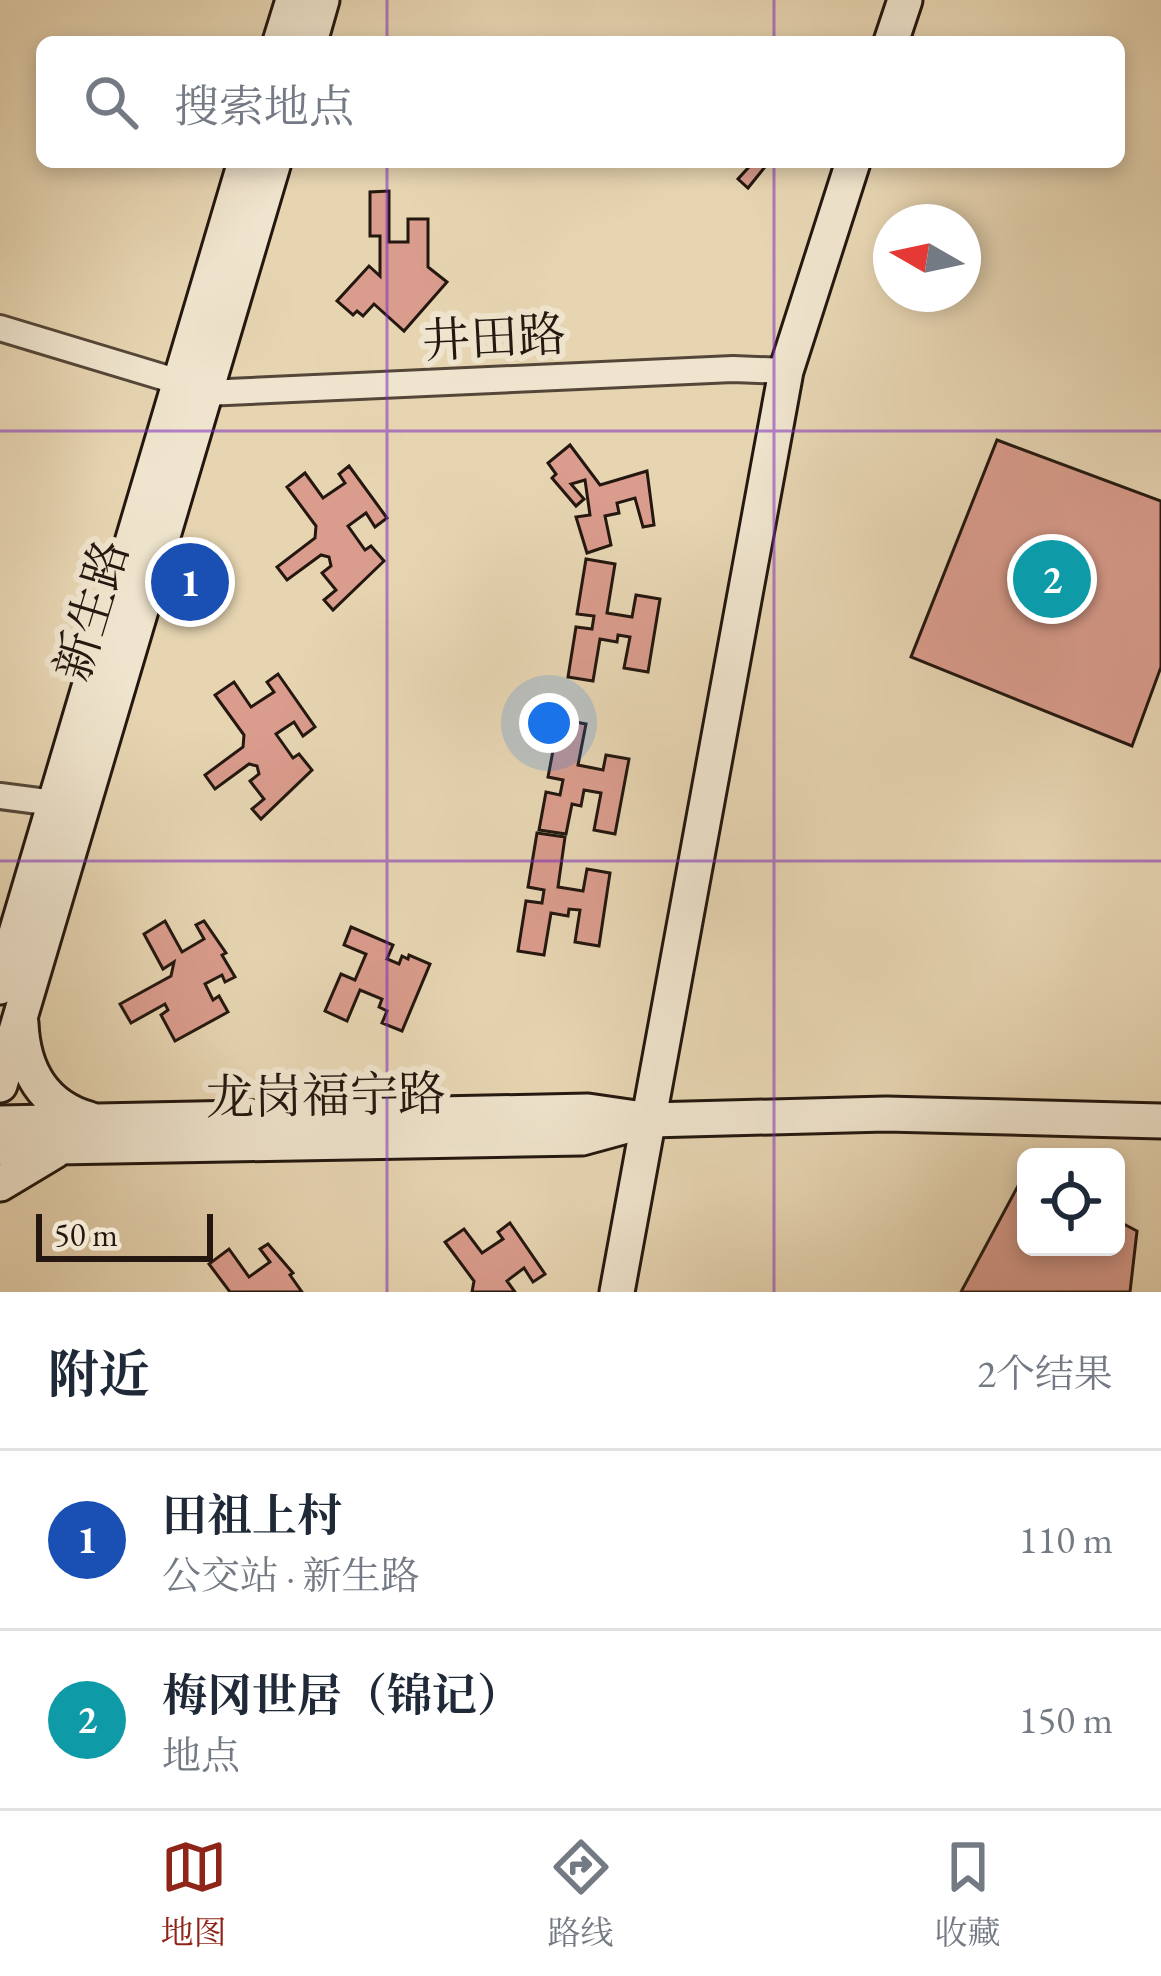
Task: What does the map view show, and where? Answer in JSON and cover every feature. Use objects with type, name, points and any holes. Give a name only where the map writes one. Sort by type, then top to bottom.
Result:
[{"type":"street","points":[[282,36],[293,0]]},
{"type":"street","points":[[312,36],[322,0]]},
{"type":"street","points":[[893,36],[905,0]]},
{"type":"street","name":"新生路","points":[[0,1085],[192,387],[243,168]]},
{"type":"street","name":"新生路","points":[[0,987],[54,803],[192,387],[272,168]]},
{"type":"street","points":[[617,1292],[786,371],[851,168]]},
{"type":"street","name":"井田路","points":[[0,328],[192,387],[786,371]]},
{"type":"street","points":[[0,796],[54,803]]},
{"type":"street","points":[[20,1016],[22,1044],[39,1088],[70,1114],[97,1122]]},
{"type":"street","name":"龙岗福宁路","points":[[0,1123],[588,1111],[650,1120],[886,1114],[1161,1121]]},
{"type":"street","name":"龙岗福宁路","points":[[0,1148],[582,1138],[650,1120]]},
{"type":"street","points":[[0,1184],[41,1156],[68,1147]]},
{"type":"building","points":[[748,168],[764,168],[748,188],[738,179]]},
{"type":"building","points":[[389,191],[389,242],[408,242],[408,219],[428,219],[428,267],[447,282],[404,331],[374,304],[363,316],[357,311],[353,315],[337,301],[369,266],[380,276],[380,236],[370,236],[370,192]]},
{"type":"building","points":[[997,440],[1161,501],[1161,667],[1132,746],[911,657]]},
{"type":"building","points":[[570,445],[600,485],[647,471],[654,525],[643,527],[635,498],[617,503],[619,513],[605,516],[611,545],[587,553],[576,517],[590,515],[585,480],[571,484],[584,499],[576,506],[552,478],[556,474],[548,463]]},
{"type":"building","points":[[349,466],[387,518],[375,527],[366,513],[348,526],[365,550],[371,546],[384,561],[333,610],[324,600],[336,590],[322,573],[331,566],[329,557],[321,555],[287,580],[277,567],[315,538],[316,526],[287,487],[305,473],[323,498],[345,483],[339,474]]},
{"type":"building","points":[[586,559],[615,564],[607,613],[632,617],[636,595],[660,599],[648,672],[624,668],[630,637],[618,635],[617,642],[600,639],[593,681],[568,677],[576,627],[592,629],[594,616],[577,614]]},
{"type":"building","points":[[278,674],[315,727],[303,736],[294,722],[276,734],[293,758],[299,754],[312,770],[261,819],[252,809],[264,799],[250,781],[259,774],[257,766],[249,764],[215,789],[205,775],[243,747],[244,735],[215,695],[234,682],[251,707],[274,692],[267,682]]},
{"type":"building","points":[[559,719],[586,724],[578,765],[603,770],[606,755],[629,759],[615,834],[594,830],[601,793],[584,790],[581,806],[572,804],[566,834],[539,830],[546,792],[560,795],[563,780],[548,777]]},
{"type":"building","points":[[537,833],[565,837],[558,887],[583,891],[587,869],[610,873],[599,946],[575,942],[580,910],[569,909],[568,916],[551,913],[544,955],[518,951],[526,901],[542,903],[544,890],[528,887]]},
{"type":"building","points":[[165,921],[182,952],[204,939],[196,925],[204,921],[226,953],[222,955],[235,977],[225,982],[222,975],[205,984],[213,1000],[219,996],[228,1012],[175,1041],[161,1015],[168,1010],[165,1004],[131,1023],[120,1004],[171,976],[174,962],[163,969],[144,934]]},
{"type":"building","points":[[351,927],[393,945],[387,959],[399,964],[402,956],[408,959],[409,955],[430,964],[402,1031],[382,1023],[387,1011],[379,1007],[382,999],[360,990],[347,1021],[325,1011],[341,974],[355,980],[366,954],[344,945]]},
{"type":"building","points":[[1017,1188],[1017,1256],[1125,1256],[1125,1225],[1137,1231],[1130,1292],[961,1292]]},
{"type":"building","points":[[510,1223],[545,1274],[533,1282],[524,1268],[507,1281],[515,1292],[472,1292],[474,1281],[445,1242],[464,1229],[482,1253],[503,1239],[498,1232]]},
{"type":"building","points":[[268,1244],[293,1273],[302,1292],[230,1292],[209,1264],[229,1249],[249,1277],[270,1262],[260,1249]]},
{"type":"place","name":"梅冈世居（锦记）","points":[[1052,579]]},
{"type":"place","name":"田祖上村","points":[[190,582]]}]
